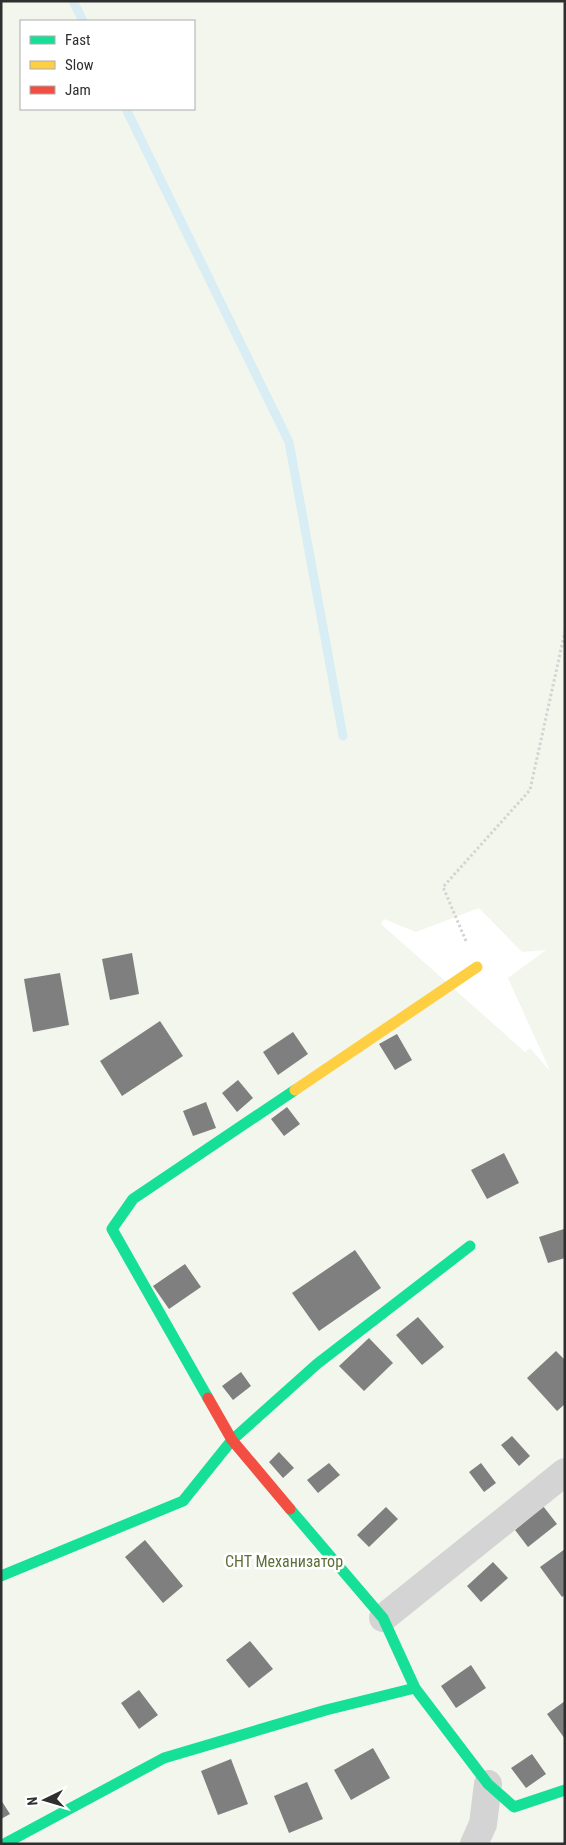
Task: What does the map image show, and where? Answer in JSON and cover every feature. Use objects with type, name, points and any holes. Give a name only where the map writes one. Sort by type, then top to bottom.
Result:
[{"type":"street","points":[[477,967],[133,1199],[112,1229],[232,1440],[383,1618],[415,1688],[488,1784],[514,1808],[565,1790]]},
{"type":"street","points":[[1,1576],[183,1501],[232,1440],[317,1364],[470,1246]]},
{"type":"street","points":[[383,1618],[565,1472]]},
{"type":"street","points":[[4,1844],[164,1758],[326,1710],[415,1688]]},
{"type":"street","points":[[474,1844],[483,1824],[488,1784]]},
{"type":"path","points":[[477,967],[443,887],[530,790],[565,631]]},
{"type":"green space","name":"СНТ Механизатор","points":[[1,1],[565,1],[565,1844],[1,1844]],"holes":[[[479,908],[522,952],[546,950],[508,978],[550,1071],[530,1048],[525,1052],[381,924],[384,919],[416,932]]]},
{"type":"building","points":[[132,953],[139,994],[110,1000],[102,959]]},
{"type":"building","points":[[60,973],[69,1025],[33,1032],[24,979]]},
{"type":"building","points":[[160,1021],[183,1056],[122,1096],[100,1061]]},
{"type":"building","points":[[293,1032],[308,1054],[278,1075],[263,1052]]},
{"type":"building","points":[[397,1034],[412,1060],[395,1070],[379,1044]]},
{"type":"building","points":[[238,1080],[253,1098],[237,1112],[222,1093]]},
{"type":"building","points":[[206,1102],[216,1128],[193,1136],[183,1111]]},
{"type":"building","points":[[287,1107],[300,1124],[284,1136],[271,1119]]},
{"type":"building","points":[[504,1153],[519,1183],[487,1199],[471,1170]]},
{"type":"building","points":[[564,1229],[565,1258],[548,1263],[539,1237]]},
{"type":"building","points":[[355,1250],[381,1288],[319,1331],[292,1293]]},
{"type":"building","points":[[185,1264],[201,1287],[169,1309],[153,1286]]},
{"type":"building","points":[[418,1317],[444,1347],[422,1365],[396,1335]]},
{"type":"building","points":[[369,1338],[393,1363],[364,1391],[339,1366]]},
{"type":"building","points":[[556,1351],[565,1360],[565,1404],[557,1411],[527,1378]]},
{"type":"building","points":[[241,1372],[251,1386],[233,1400],[222,1386]]},
{"type":"building","points":[[512,1436],[530,1456],[519,1466],[501,1445]]},
{"type":"building","points":[[279,1452],[294,1468],[283,1478],[269,1462]]},
{"type":"building","points":[[329,1463],[340,1475],[318,1493],[307,1480]]},
{"type":"building","points":[[481,1463],[496,1483],[484,1492],[469,1472]]},
{"type":"building","points":[[543,1506],[557,1524],[528,1547],[515,1530]]},
{"type":"building","points":[[386,1507],[398,1519],[369,1547],[357,1535]]},
{"type":"building","points":[[145,1540],[183,1586],[163,1603],[125,1557]]},
{"type":"building","points":[[565,1549],[565,1595],[562,1597],[540,1567]]},
{"type":"building","points":[[493,1562],[508,1578],[481,1602],[467,1586]]},
{"type":"building","points":[[250,1641],[273,1669],[249,1688],[226,1660]]},
{"type":"building","points":[[471,1665],[486,1688],[456,1708],[441,1686]]},
{"type":"building","points":[[139,1690],[158,1715],[139,1729],[121,1703]]},
{"type":"building","points":[[565,1701],[565,1739],[547,1714]]},
{"type":"building","points":[[373,1748],[390,1778],[351,1800],[334,1770]]},
{"type":"building","points":[[532,1754],[546,1774],[526,1788],[511,1768]]},
{"type":"building","points":[[231,1759],[248,1804],[218,1815],[201,1771]]},
{"type":"building","points":[[307,1782],[323,1819],[289,1833],[274,1796]]},
{"type":"building","points":[[1,1800],[10,1814],[1,1819]]},
{"type":"waterway","points":[[73,1],[82,20]]},
{"type":"waterway","points":[[126,110],[289,442],[343,736]]},
{"type":"traffic: fast","points":[[208,1398],[112,1229],[133,1199],[295,1090]]},
{"type":"traffic: fast","points":[[1,1576],[183,1501],[232,1440],[317,1364],[470,1246]]},
{"type":"traffic: fast","points":[[290,1509],[383,1618],[415,1688],[488,1784],[514,1807],[565,1790]]},
{"type":"traffic: fast","points":[[4,1844],[164,1758],[326,1710],[415,1688]]},
{"type":"traffic: slow","points":[[295,1090],[477,967]]},
{"type":"traffic: jam","points":[[208,1398],[232,1440],[290,1509]]}]
